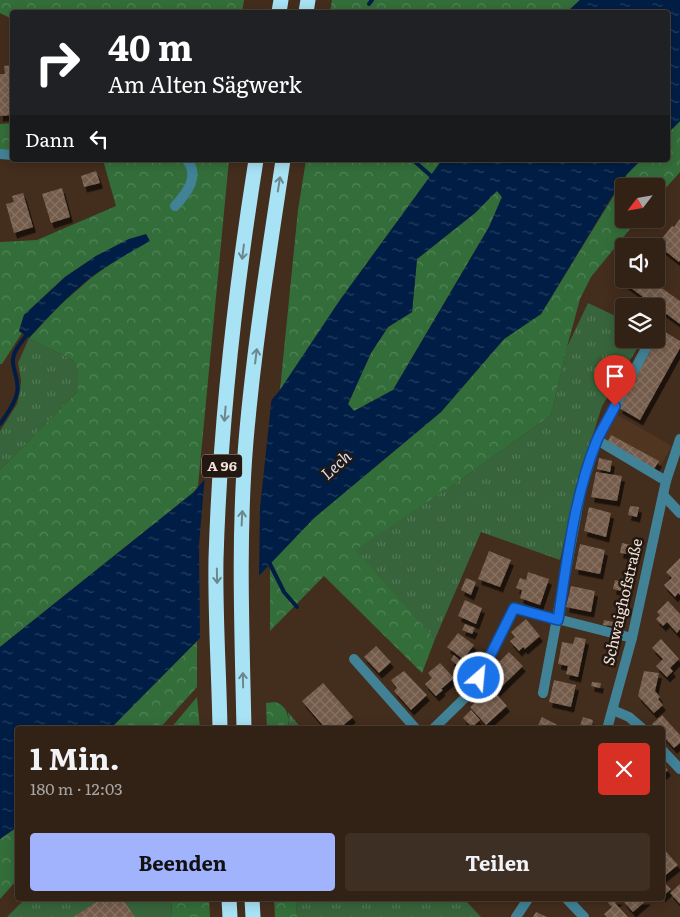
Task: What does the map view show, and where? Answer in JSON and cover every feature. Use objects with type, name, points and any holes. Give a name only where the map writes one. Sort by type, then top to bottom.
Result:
[{"type":"highway","name":"A 96","points":[[220,726],[217,540],[231,352],[256,162]]},
{"type":"highway","name":"A 96","points":[[244,726],[240,560],[246,442],[283,162]]},
{"type":"highway","points":[[229,901],[230,917]]},
{"type":"highway","points":[[252,901],[253,917]]},
{"type":"street","points":[[176,206],[185,195],[191,183],[193,172],[189,162]]},
{"type":"street","points":[[543,693],[581,490],[597,440],[645,348]]},
{"type":"street","name":"Schwaighofstraße","points":[[608,726],[632,638],[666,481],[680,439]]},
{"type":"street","points":[[597,440],[666,481]]},
{"type":"street","points":[[663,495],[680,513]]},
{"type":"street","points":[[436,726],[473,690],[514,608],[632,638]]},
{"type":"street","points":[[354,659],[413,726]]},
{"type":"street","points":[[612,710],[629,717],[640,726]]},
{"type":"street","points":[[665,753],[680,769]]},
{"type":"street","points":[[516,917],[527,901]]},
{"type":"street","points":[[569,901],[584,917]]},
{"type":"shaded area","points":[[616,414],[672,446],[657,472],[601,440]]},
{"type":"green space","points":[[0,0],[244,0],[242,10],[10,10],[10,18],[0,13]]},
{"type":"green space","points":[[332,0],[580,0],[569,10],[330,10]]},
{"type":"green space","points":[[680,121],[680,172],[665,189],[665,178],[625,178],[639,162],[670,162],[670,131]]},
{"type":"green space","points":[[10,123],[10,152],[0,151],[0,124]]},
{"type":"green space","points":[[104,162],[229,162],[198,486],[194,492],[0,647],[0,470],[78,391],[78,372],[74,361],[29,338],[60,305],[91,278],[117,259],[129,239],[96,256],[65,277],[24,315],[19,331],[22,333],[2,364],[0,364],[0,242],[37,240],[116,206]]},
{"type":"green space","points":[[306,162],[441,162],[340,300],[280,390],[298,210]]},
{"type":"green space","points":[[496,190],[502,197],[489,227],[393,390],[354,411],[348,404],[371,353],[388,327],[412,312],[417,259],[475,213]]},
{"type":"green space","points":[[615,194],[615,228],[631,228],[623,238],[615,238],[615,247],[591,277],[580,299],[551,415],[459,481],[355,550],[435,639],[422,673],[324,576],[270,631],[270,563],[314,518],[441,412],[504,339],[541,314]]},
{"type":"green space","points":[[588,303],[615,316],[615,348],[637,348],[602,406],[576,489],[560,560],[481,532],[435,639],[354,550],[459,481],[551,415],[567,347]]},
{"type":"green space","points":[[29,338],[74,361],[78,372],[78,391],[0,470],[0,431],[17,404],[21,380],[18,363]]},
{"type":"green space","points":[[197,641],[197,687],[162,726],[113,726]]},
{"type":"green space","points":[[197,697],[200,726],[173,726]]},
{"type":"green space","points":[[276,702],[286,710],[289,726],[267,726],[266,703]]},
{"type":"green space","points":[[288,712],[300,726],[289,726]]},
{"type":"green space","points":[[15,828],[15,882],[0,899],[0,839]]},
{"type":"green space","points":[[23,901],[96,902],[73,917],[7,917]]},
{"type":"green space","points":[[124,901],[171,901],[172,917],[135,917]]},
{"type":"green space","points":[[171,901],[209,901],[210,917],[172,917]]},
{"type":"green space","points":[[274,901],[296,901],[297,917],[275,917]]},
{"type":"green space","points":[[296,901],[466,901],[481,917],[297,917]]},
{"type":"water","points":[[580,0],[680,0],[680,121],[670,131],[670,10],[569,10]]},
{"type":"water","name":"Lech","points":[[441,162],[639,162],[624,178],[615,178],[615,192],[541,314],[504,339],[441,412],[314,518],[113,726],[15,726],[15,828],[0,839],[0,647],[194,492],[280,390],[340,300]],"holes":[[[497,191],[502,197],[489,227],[393,390],[354,411],[348,404],[371,353],[388,327],[412,312],[417,259],[475,213]]]},
{"type":"water","points":[[146,234],[150,241],[90,278],[58,307],[29,338],[19,331],[24,315],[65,277],[96,256],[129,239]]},
{"type":"pier","points":[[272,395],[260,508],[259,578],[200,642],[199,545],[205,474]]},
{"type":"building","points":[[10,65],[10,115],[0,116],[0,74],[5,74],[4,66]]},
{"type":"building","points":[[96,171],[100,183],[84,187],[81,176]]},
{"type":"building","points":[[62,188],[70,217],[51,223],[42,194]]},
{"type":"building","points":[[23,193],[33,227],[14,233],[6,204],[14,202],[12,196]]},
{"type":"building","points":[[680,219],[679,262],[665,251],[665,238],[662,238],[672,226],[674,227]]},
{"type":"building","points":[[631,288],[662,288],[680,301],[680,324],[665,313],[665,298],[644,298]]},
{"type":"building","points":[[665,332],[680,341],[680,348],[640,420],[619,408],[652,348],[665,348]]},
{"type":"building","points":[[611,435],[659,461],[654,469],[607,443]]},
{"type":"building","points":[[599,458],[612,461],[610,472],[597,469]]},
{"type":"building","points":[[596,472],[622,476],[617,501],[591,497]]},
{"type":"building","points":[[630,506],[639,507],[637,517],[628,515]]},
{"type":"building","points":[[589,507],[611,513],[606,537],[584,531]]},
{"type":"building","points":[[622,543],[631,545],[629,554],[620,553]]},
{"type":"building","points":[[580,544],[605,550],[600,574],[575,569]]},
{"type":"building","points":[[489,551],[511,560],[500,587],[478,579]]},
{"type":"building","points":[[680,558],[680,595],[678,593],[675,597],[664,585],[672,578],[666,572]]},
{"type":"building","points":[[528,572],[549,579],[540,605],[520,598],[522,590],[516,588],[520,578],[526,580]]},
{"type":"building","points":[[466,578],[476,582],[471,595],[461,590]]},
{"type":"building","points":[[615,580],[623,582],[621,591],[613,589]]},
{"type":"building","points":[[571,586],[595,591],[591,612],[566,607]]},
{"type":"building","points":[[465,600],[482,608],[476,624],[458,616]]},
{"type":"building","points":[[668,601],[680,614],[680,629],[677,633],[667,622],[663,626],[656,619],[660,615],[657,612]]},
{"type":"building","points":[[526,619],[540,636],[525,649],[523,647],[519,651],[510,641],[515,637],[511,632]]},
{"type":"building","points":[[604,620],[613,622],[612,626],[603,625]]},
{"type":"building","points":[[465,624],[475,628],[472,634],[462,630]]},
{"type":"building","points":[[458,633],[474,645],[463,659],[447,647]]},
{"type":"building","points":[[575,637],[586,639],[578,677],[566,674],[568,666],[558,664],[562,642],[573,644]]},
{"type":"building","points":[[661,639],[679,659],[670,668],[673,671],[667,677],[656,666],[663,659],[652,648]]},
{"type":"building","points":[[376,646],[391,662],[379,673],[364,657]]},
{"type":"building","points":[[509,652],[523,666],[497,691],[488,682],[502,669],[497,664]]},
{"type":"building","points":[[454,655],[466,666],[463,670],[451,660]]},
{"type":"building","points":[[440,663],[454,678],[436,696],[425,684],[432,678],[428,673]]},
{"type":"building","points":[[404,671],[427,695],[411,710],[394,691],[397,688],[391,680]]},
{"type":"building","points":[[644,671],[659,673],[655,691],[663,705],[654,713],[638,696]]},
{"type":"building","points":[[554,680],[576,685],[571,707],[549,702]]},
{"type":"building","points":[[592,682],[601,683],[600,688],[591,686]]},
{"type":"building","points":[[323,683],[353,717],[342,726],[323,726],[302,701]]},
{"type":"building","points":[[491,688],[507,706],[486,725],[470,707]]},
{"type":"building","points":[[471,710],[480,720],[471,726],[463,718]]},
{"type":"building","points":[[662,715],[680,735],[680,743],[674,748],[665,738],[665,726],[654,726],[652,724]]},
{"type":"building","points":[[542,717],[559,726],[538,726]]},
{"type":"building","points":[[583,717],[593,720],[592,726],[580,726]]},
{"type":"building","points":[[665,850],[678,865],[665,876]]},
{"type":"building","points":[[680,884],[680,904],[670,893]]},
{"type":"building","points":[[665,885],[671,889],[665,894]]},
{"type":"building","points":[[124,901],[135,917],[73,917],[96,902]]},
{"type":"building","points":[[610,901],[618,901],[615,903],[628,917],[607,917],[604,914],[612,907],[608,903]]},
{"type":"building","points":[[623,901],[646,901],[633,912]]},
{"type":"building","points":[[536,912],[547,917],[533,917]]},
{"type":"waterway","points":[[369,4],[372,0]]},
{"type":"waterway","points":[[415,162],[430,175]]},
{"type":"waterway","points":[[0,424],[17,393],[18,384],[13,363],[14,355],[29,332]]},
{"type":"waterway","points":[[268,560],[284,592],[297,607]]},
{"type":"route","points":[[479,678],[514,608],[558,620],[581,490],[597,440],[615,406]]}]
